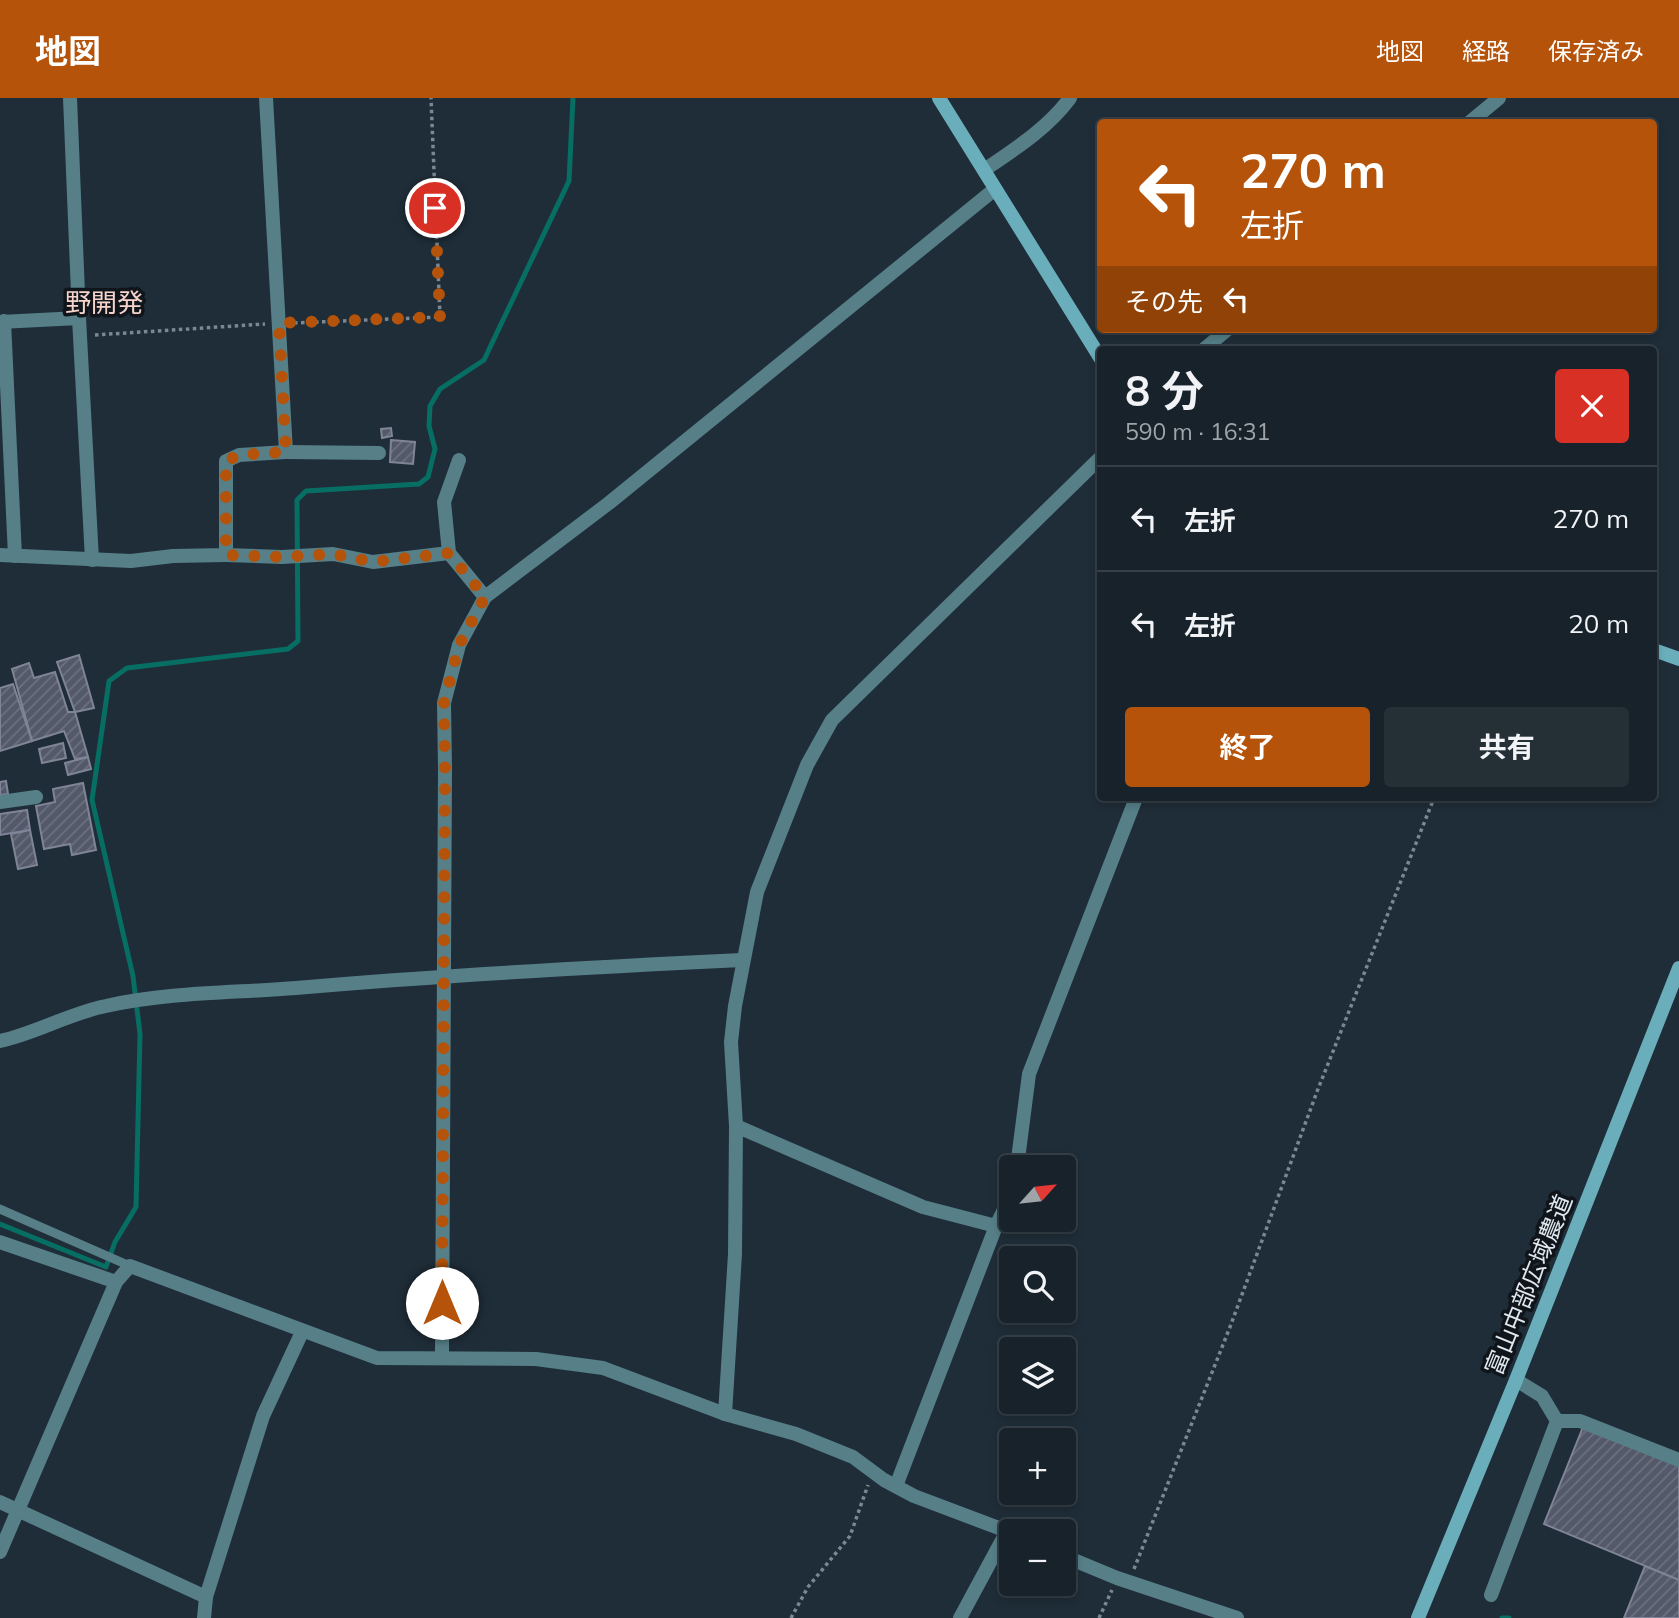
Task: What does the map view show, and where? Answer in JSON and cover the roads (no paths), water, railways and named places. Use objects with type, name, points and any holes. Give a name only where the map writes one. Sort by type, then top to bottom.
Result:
[{"type":"street","points":[[70,98],[92,560]]},
{"type":"street","points":[[266,98],[286,452]]},
{"type":"street","points":[[939,98],[1097,353]]},
{"type":"street","points":[[985,170],[1059,113],[1070,98]]},
{"type":"street","points":[[1474,119],[1499,98]]},
{"type":"street","points":[[442,1358],[444,703],[459,645],[485,597],[609,503],[995,190]]},
{"type":"street","points":[[79,318],[2,322],[7,556],[131,561],[173,556],[282,557],[333,554],[373,562],[449,553]]},
{"type":"street","points":[[1208,346],[1223,333]]},
{"type":"street","points":[[226,555],[226,461],[239,455],[286,452],[379,453]]},
{"type":"street","points":[[459,460],[444,502],[449,553],[485,597]]},
{"type":"street","points":[[725,1414],[735,1254],[736,1126],[731,1042],[742,960],[757,892],[807,765],[832,720],[1097,461]]},
{"type":"street","points":[[1657,651],[1679,659]]},
{"type":"street","points":[[0,802],[36,797]]},
{"type":"street","points":[[1019,1155],[1029,1074],[1135,801]]},
{"type":"street","points":[[0,1041],[104,1006],[164,997],[443,975],[742,960]]},
{"type":"street","name":"富山中部広域農道","points":[[1418,1618],[1516,1380],[1679,968]]},
{"type":"street","points":[[736,1126],[923,1207],[996,1226]]},
{"type":"street","points":[[896,1486],[999,1220]]},
{"type":"street","points":[[0,1242],[116,1282]]},
{"type":"street","points":[[0,1552],[116,1282],[130,1266],[377,1359],[536,1359],[603,1368],[725,1414],[796,1434],[853,1458],[896,1486],[969,1519],[999,1529]]},
{"type":"street","points":[[204,1618],[206,1597],[263,1416],[302,1332]]},
{"type":"street","points":[[1516,1380],[1542,1396],[1557,1421]]},
{"type":"street","points":[[1557,1421],[1580,1421],[1679,1460]]},
{"type":"street","points":[[1490,1595],[1557,1421]]},
{"type":"street","points":[[0,1502],[206,1597]]},
{"type":"street","points":[[960,1618],[999,1550]]},
{"type":"street","points":[[1076,1561],[1123,1580],[1237,1618]]},
{"type":"lane","points":[[0,1209],[130,1266]]},
{"type":"waterway","points":[[0,1224],[106,1267],[115,1242],[136,1207],[140,1034],[133,976],[92,800],[109,681],[127,668],[288,649],[298,641],[297,500],[306,491],[419,484],[428,477],[435,449],[429,426],[430,406],[440,389],[484,360],[569,181],[573,98]]},
{"type":"waterway","points":[[1502,1618],[1509,1618]]},
{"type":"district","name":"野開発","points":[[104,303]]}]
